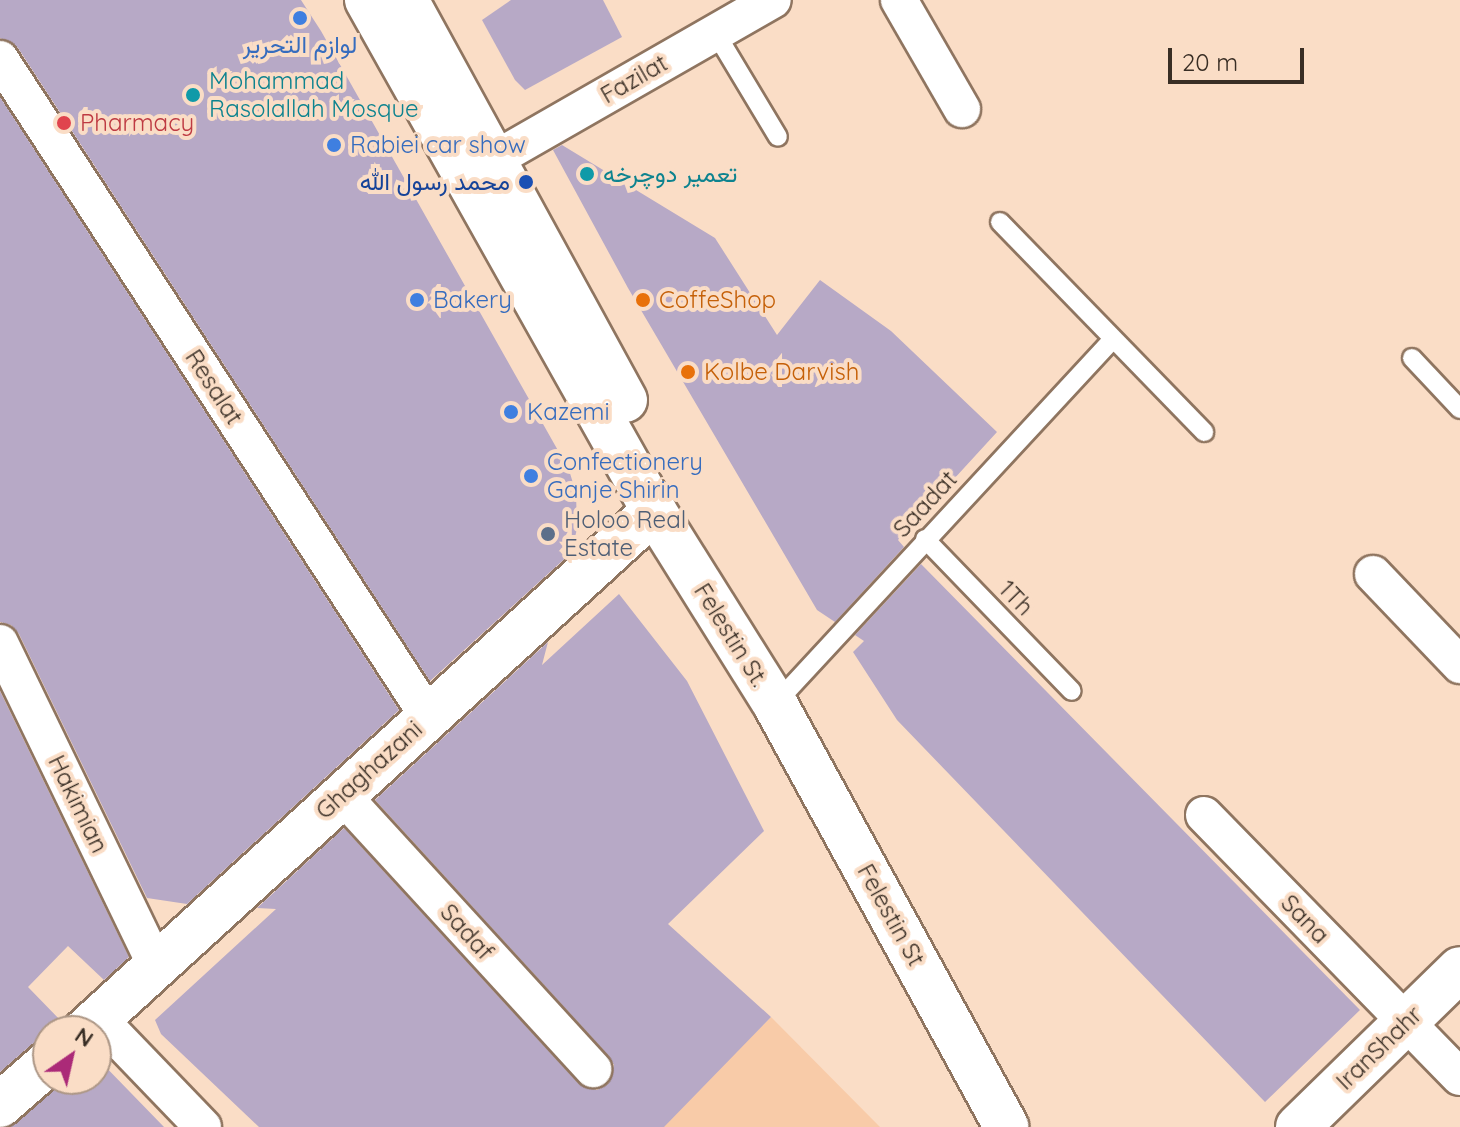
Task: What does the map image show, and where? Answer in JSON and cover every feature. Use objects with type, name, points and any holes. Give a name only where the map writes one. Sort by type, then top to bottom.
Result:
[{"type":"main road","name":"Felestin St.","points":[[367,0],[654,511],[775,704]]},
{"type":"main road","name":"Felestin St.","points":[[406,0],[683,507],[775,704]]},
{"type":"main road","name":"Ghaghazani","points":[[103,1015],[654,511]]},
{"type":"main road","name":"Felestin St","points":[[775,704],[1007,1127]]},
{"type":"main road","name":"IranShahr","points":[[1298,1127],[1460,969]]},
{"type":"main road","points":[[0,1105],[32,1077]]},
{"type":"street","name":"Fazilat","points":[[495,159],[773,0]]},
{"type":"street","points":[[899,0],[962,109]]},
{"type":"street","name":"Resalat","points":[[0,59],[428,716]]},
{"type":"street","points":[[1373,574],[1460,665]]},
{"type":"street","name":"Hakimian","points":[[0,643],[156,965]]},
{"type":"street","name":"Sadaf","points":[[342,795],[593,1069]]},
{"type":"street","name":"Sana","points":[[1204,815],[1460,1077]]},
{"type":"street","points":[[112,1043],[203,1127]]},
{"type":"lane","points":[[715,32],[778,137]]},
{"type":"lane","points":[[1000,222],[1204,432]]},
{"type":"lane","name":"Saadat","points":[[775,704],[1113,339]]},
{"type":"lane","points":[[1412,358],[1460,409]]},
{"type":"lane","name":"1Th","points":[[925,539],[1072,691]]},
{"type":"shaded area","points":[[771,1017],[880,1127],[661,1127]]},
{"type":"building","points":[[0,0],[301,0],[321,31],[569,470],[576,493],[577,529],[571,553],[430,681],[18,48],[0,38]]},
{"type":"building","points":[[511,0],[603,0],[622,37],[525,90],[515,80],[482,20]]},
{"type":"building","points":[[0,97],[399,710],[187,904],[147,898],[19,634],[11,625],[0,622]]},
{"type":"building","points":[[562,145],[715,238],[777,335],[820,280],[891,331],[997,432],[898,540],[904,547],[835,622],[817,610],[628,288],[553,150]]},
{"type":"building","points":[[921,564],[1360,1010],[1265,1102],[897,720],[853,652],[864,641],[855,635]]},
{"type":"building","points":[[619,594],[687,681],[764,831],[668,924],[771,1017],[664,1127],[259,1127],[161,1034],[155,1020],[276,909],[257,908],[344,828],[578,1083],[597,1090],[608,1084],[614,1065],[608,1055],[375,800],[548,642],[542,665]]},
{"type":"building","points":[[0,691],[129,957],[104,980],[68,946],[28,987],[55,1015],[32,1015],[32,1044],[0,1072]]},
{"type":"building","points":[[112,1073],[164,1127],[10,1127],[47,1095],[112,1095]]},
{"type":"place","name":"لوازم التحریر","points":[[300,18]]},
{"type":"place","name":"Mohammad Rasolallah Mosque","points":[[193,95]]},
{"type":"place","name":"Pharmacy","points":[[64,123]]},
{"type":"place","name":"Rabiei car show","points":[[334,145]]},
{"type":"place","name":"تعمیر دوچرخه","points":[[587,174]]},
{"type":"place","name":"محمد رسول الله","points":[[526,182]]},
{"type":"place","name":"Bakery","points":[[417,300]]},
{"type":"place","name":"CoffeShop","points":[[643,300]]},
{"type":"place","name":"Kolbe Darvish","points":[[688,372]]},
{"type":"place","name":"Kazemi","points":[[511,412]]},
{"type":"place","name":"Confectionery Ganje Shirin","points":[[531,476]]},
{"type":"place","name":"Holoo Real Estate","points":[[548,534]]}]
